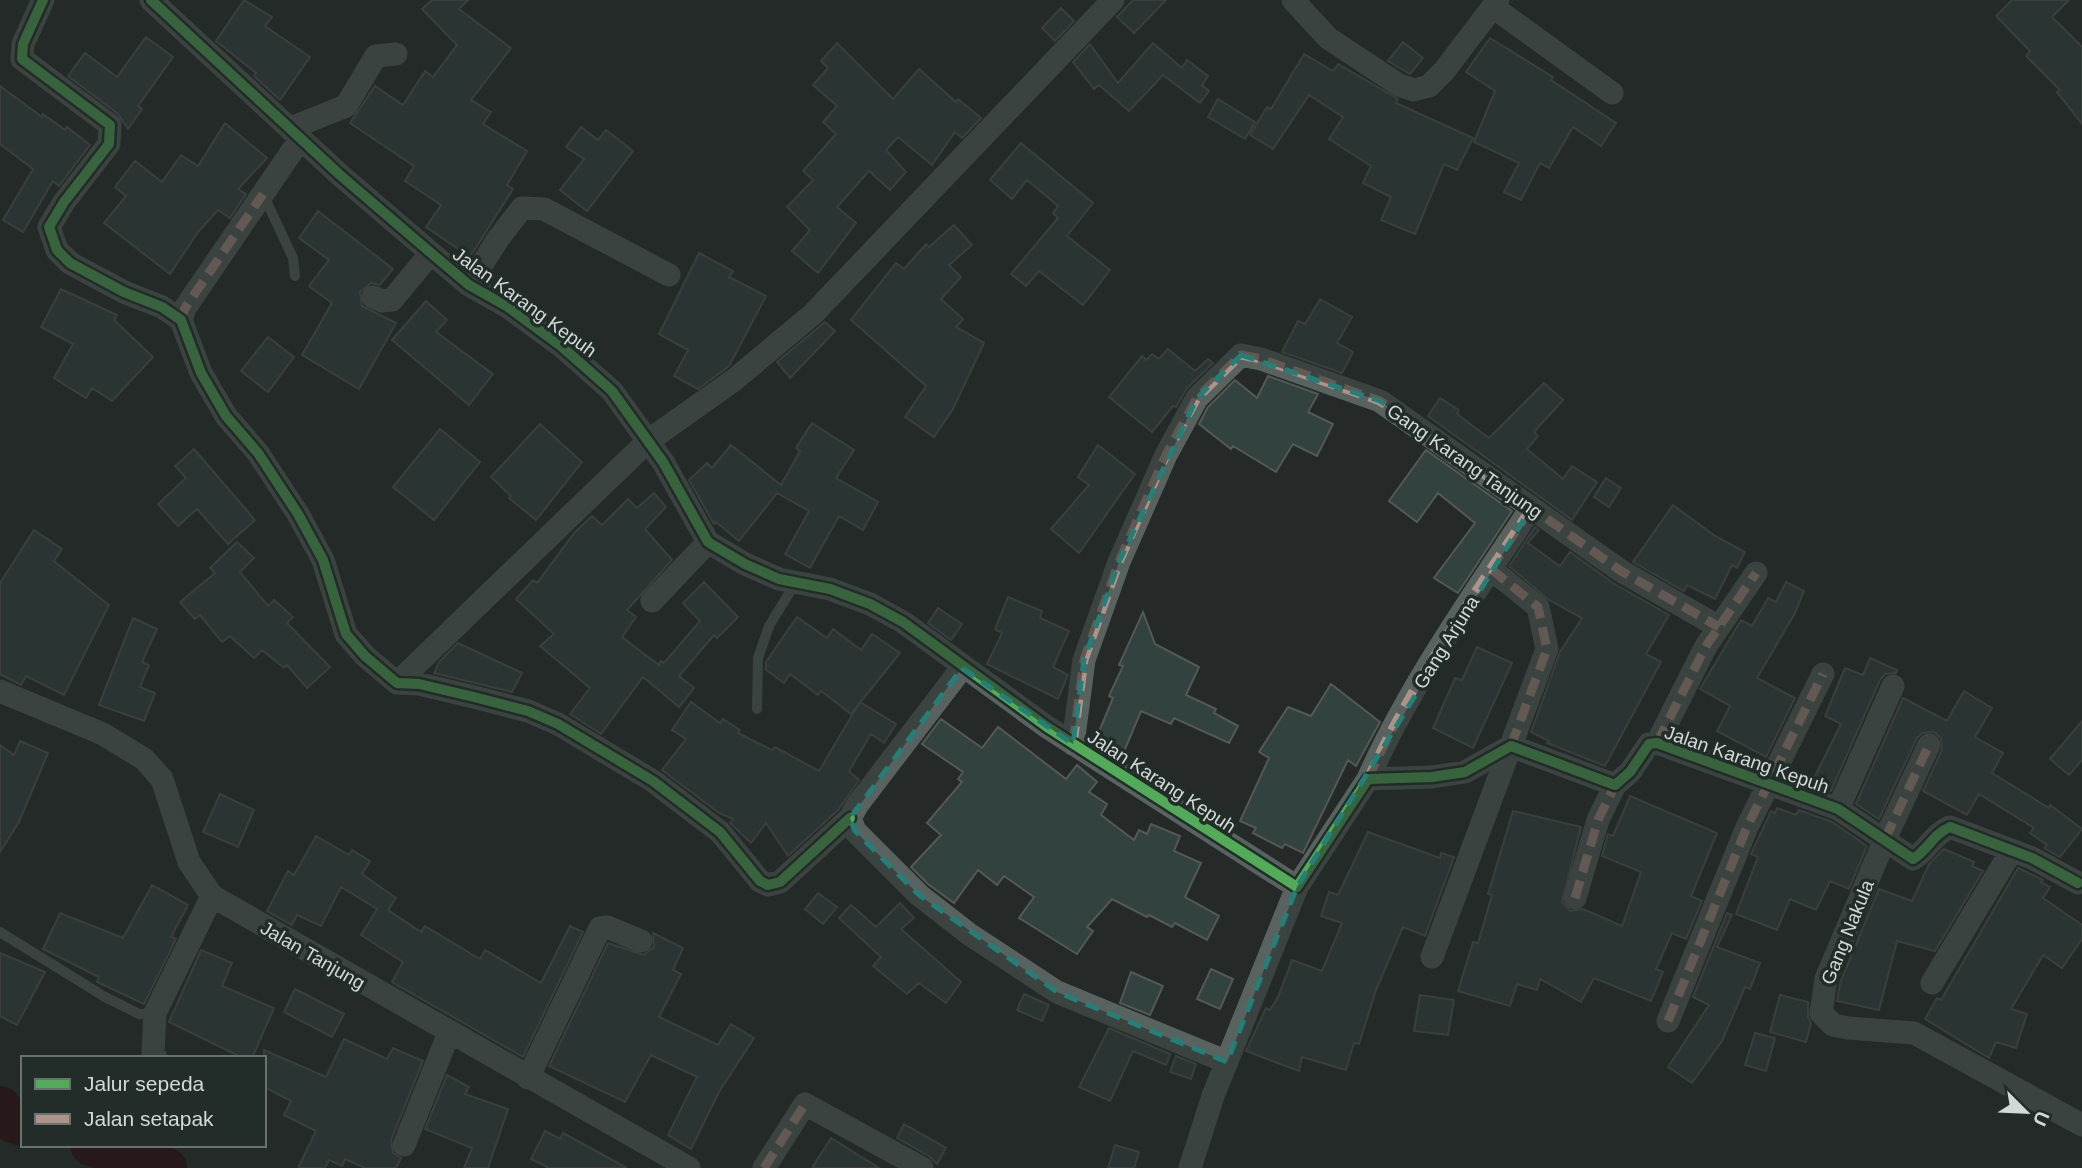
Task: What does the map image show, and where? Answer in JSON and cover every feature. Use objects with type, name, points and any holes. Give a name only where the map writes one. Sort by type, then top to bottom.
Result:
[{"type":"street","points":[[43,0],[23,44],[22,59],[110,125],[109,145],[64,202],[50,227],[57,250],[70,263],[124,292],[162,307],[181,320],[201,373],[226,416],[258,453],[298,514],[323,560],[346,634],[365,656],[397,683],[474,697],[528,711],[558,724],[653,781],[720,832],[760,881],[768,885],[780,882],[850,818],[962,668]]},
{"type":"street","name":"Jalan Karang Kepuh","points":[[151,0],[431,253],[469,285],[508,307],[612,391],[648,441],[708,542],[745,565],[796,582],[830,589],[870,604],[903,622],[962,668],[1073,744],[1297,887]]},
{"type":"street","points":[[397,683],[648,441],[734,380],[813,314],[1113,0]]},
{"type":"street","points":[[1293,0],[1328,38],[1399,85],[1414,90],[1429,86],[1444,71],[1495,3],[1612,93]]},
{"type":"street","points":[[181,320],[185,308],[263,194],[296,133],[346,106],[376,56],[396,54]]},
{"type":"street","points":[[469,285],[498,239],[522,208],[544,209],[669,275]]},
{"type":"street","points":[[373,297],[382,301],[392,300],[431,253]]},
{"type":"street","name":"Gang Karang Tanjung","points":[[1073,744],[1084,660],[1119,562],[1166,455],[1197,398],[1241,355],[1261,359],[1380,401],[1622,571],[1719,627]]},
{"type":"street","name":"Gang Arjuna","points":[[1368,779],[1394,728],[1531,508]]},
{"type":"street","points":[[653,601],[708,542]]},
{"type":"street","points":[[1432,957],[1546,649],[1538,607],[1491,569]]},
{"type":"street","points":[[1657,743],[1684,687],[1719,627],[1756,573]]},
{"type":"street","points":[[1668,1021],[1747,827],[1824,674]]},
{"type":"street","points":[[1838,809],[1893,686]]},
{"type":"street","name":"Jalan Tanjung","points":[[0,691],[103,734],[144,759],[162,779],[188,862],[212,896],[689,1168]]},
{"type":"street","name":"Jalan Karang Kepuh","points":[[1575,898],[1598,820],[1615,785],[1630,772],[1650,744],[1657,743],[1838,809],[1913,859],[1922,854],[1939,831],[1950,827],[2012,850],[2078,883]]},
{"type":"street","points":[[1885,839],[1929,745]]},
{"type":"street","points":[[1190,1168],[1227,1062],[1297,887],[1368,779],[1432,777],[1465,772],[1511,746]]},
{"type":"street","points":[[1511,746],[1615,785]]},
{"type":"street","points":[[850,818],[855,831],[919,895],[969,934],[1057,992],[1227,1062]]},
{"type":"street","name":"Gang Nakula","points":[[1885,839],[1826,979],[1821,1013],[1833,1025],[1914,1033],[2082,1125]]},
{"type":"street","points":[[1932,983],[2012,850]]},
{"type":"street","points":[[155,1056],[155,1013],[212,896]]},
{"type":"street","points":[[528,1078],[600,928],[607,927],[641,941]]},
{"type":"street","points":[[404,1145],[449,1033]]},
{"type":"street","points":[[764,1168],[805,1104],[922,1168]]},
{"type":"lane","points":[[263,194],[293,258],[295,276]]},
{"type":"lane","points":[[757,709],[758,658],[769,626],[796,582]]},
{"type":"lane","points":[[0,932],[105,997],[139,1014],[155,1013]]},
{"type":"highlighted area","points":[[1241,355],[1380,401],[1531,508],[1297,887],[1227,1062],[1057,992],[919,895],[855,831],[850,818],[962,668],[1073,744],[1084,660],[1119,562],[1197,398]]},
{"type":"building","points":[[244,0],[272,17],[265,26],[310,57],[280,100],[254,76],[256,73],[216,41]]},
{"type":"building","points":[[432,0],[468,0],[459,9],[511,48],[471,100],[491,112],[483,124],[527,151],[507,185],[513,189],[470,257],[426,227],[441,205],[405,181],[414,166],[350,123],[375,86],[403,105],[425,71],[433,77],[457,45],[422,9]]},
{"type":"building","points":[[1133,0],[1166,0],[1134,33],[1117,17]]},
{"type":"building","points":[[2012,0],[2069,0],[2052,17],[2082,47],[2082,124],[2057,92],[2060,90],[2026,56],[2030,51],[1996,16]]},
{"type":"building","points":[[1061,8],[1074,21],[1055,41],[1042,28]]},
{"type":"building","points":[[146,37],[173,57],[138,106],[142,109],[128,129],[118,114],[68,76],[85,53],[117,77]]},
{"type":"building","points":[[1490,38],[1553,77],[1551,80],[1616,123],[1601,146],[1573,127],[1549,168],[1540,163],[1521,200],[1504,192],[1519,163],[1474,142],[1495,91],[1466,72]]},
{"type":"building","points":[[1403,42],[1423,58],[1410,74],[1388,61]]},
{"type":"building","points":[[837,43],[893,99],[919,69],[956,102],[958,99],[981,118],[962,138],[955,132],[932,165],[898,137],[886,150],[906,172],[890,190],[869,171],[837,207],[856,223],[818,273],[792,251],[810,230],[787,207],[813,180],[803,171],[836,134],[823,122],[837,106],[813,85],[828,68],[821,61]]},
{"type":"building","points":[[1153,43],[1182,68],[1187,60],[1208,76],[1202,85],[1209,91],[1200,103],[1163,75],[1129,111],[1099,85],[1094,89],[1073,62],[1090,44],[1118,83]]},
{"type":"building","points":[[1304,54],[1333,71],[1338,64],[1398,99],[1396,103],[1473,138],[1457,170],[1444,164],[1415,234],[1381,220],[1391,197],[1363,183],[1371,166],[1329,139],[1343,117],[1309,95],[1273,149],[1250,135],[1267,107],[1271,109]]},
{"type":"building","points":[[0,86],[42,117],[43,114],[65,130],[67,127],[90,145],[59,186],[53,181],[23,232],[3,220],[33,169],[0,144]]},
{"type":"building","points":[[1218,99],[1255,122],[1245,139],[1208,117]]},
{"type":"building","points":[[225,123],[267,158],[238,189],[246,194],[230,218],[218,210],[198,232],[170,274],[104,223],[126,196],[115,187],[135,161],[162,182],[181,155],[198,166]]},
{"type":"building","points":[[581,127],[598,140],[606,130],[633,151],[587,211],[560,190],[584,159],[566,147]]},
{"type":"building","points":[[1021,143],[1093,203],[1067,236],[1110,270],[1083,305],[1039,271],[1026,286],[1011,274],[1058,218],[1053,213],[1058,206],[1027,180],[1012,199],[990,180]]},
{"type":"building","points":[[318,211],[393,269],[380,285],[371,283],[360,292],[362,306],[396,323],[359,389],[302,355],[332,303],[309,286],[329,260],[299,238]]},
{"type":"building","points":[[954,225],[972,245],[949,265],[961,277],[941,299],[963,319],[956,327],[984,343],[953,409],[934,437],[905,417],[926,386],[851,320],[896,263],[904,269],[926,244],[929,247]]},
{"type":"building","points":[[699,253],[733,271],[729,277],[766,296],[729,366],[698,389],[674,376],[688,350],[659,334]]},
{"type":"building","points":[[61,289],[117,315],[114,320],[153,357],[112,401],[92,388],[86,398],[54,378],[73,344],[41,327]]},
{"type":"building","points":[[1320,299],[1352,317],[1337,343],[1353,352],[1342,373],[1282,352],[1298,321],[1305,324]]},
{"type":"building","points":[[426,301],[447,320],[436,332],[493,374],[469,405],[392,340]]},
{"type":"building","points":[[825,322],[835,331],[790,378],[777,362]]},
{"type":"building","points":[[268,337],[294,357],[268,392],[241,371]]},
{"type":"building","points":[[1168,349],[1195,371],[1208,359],[1213,363],[1187,388],[1176,407],[1173,406],[1152,432],[1109,397],[1142,356],[1146,360],[1152,354],[1159,359]]},
{"type":"building","points":[[1268,376],[1318,394],[1308,412],[1333,424],[1317,456],[1293,444],[1276,472],[1233,446],[1231,449],[1199,424],[1208,407],[1235,380],[1257,398]]},
{"type":"building","points":[[1544,383],[1563,400],[1534,432],[1538,436],[1527,449],[1563,479],[1572,466],[1597,482],[1572,520],[1428,416],[1440,398],[1459,410],[1457,414],[1489,438]]},
{"type":"building","points":[[812,423],[854,450],[836,478],[878,502],[863,530],[839,516],[810,568],[785,554],[809,511],[777,493],[739,541],[716,522],[714,524],[689,480],[707,463],[712,468],[731,445],[781,485],[800,451],[796,448]]},
{"type":"building","points":[[540,424],[582,462],[536,520],[509,498],[511,496],[491,477]]},
{"type":"building","points":[[440,429],[480,462],[434,520],[393,487]]},
{"type":"building","points":[[1098,445],[1135,474],[1079,553],[1051,529],[1089,485],[1078,477]]},
{"type":"building","points":[[194,449],[255,520],[228,544],[197,509],[178,526],[158,504],[186,478],[175,466]]},
{"type":"building","points":[[1426,450],[1512,511],[1458,593],[1434,578],[1475,523],[1438,493],[1417,522],[1389,501]]},
{"type":"building","points":[[1606,478],[1621,488],[1609,507],[1594,497]]},
{"type":"building","points":[[654,493],[666,507],[645,529],[672,560],[627,610],[636,617],[622,637],[659,665],[661,661],[664,663],[700,621],[683,603],[704,582],[738,617],[717,638],[714,635],[679,676],[694,688],[679,707],[643,677],[601,734],[570,714],[590,688],[540,646],[554,634],[516,599],[533,580],[537,583],[575,532],[592,516],[602,525],[628,499],[637,508]]},
{"type":"building","points":[[1673,505],[1715,536],[1745,552],[1737,568],[1732,565],[1715,599],[1687,585],[1684,591],[1633,562]]},
{"type":"building","points":[[1535,527],[1539,530],[1528,543],[1560,566],[1570,552],[1613,583],[1669,615],[1646,654],[1661,662],[1605,766],[1547,743],[1549,741],[1531,732],[1560,652],[1582,618],[1549,600],[1509,566]]},
{"type":"building","points":[[34,530],[62,549],[54,561],[109,605],[64,695],[26,676],[21,685],[0,674],[0,583]]},
{"type":"building","points":[[237,542],[254,558],[240,572],[268,606],[274,600],[293,617],[287,623],[330,667],[307,688],[287,665],[284,668],[262,650],[254,658],[230,636],[222,642],[200,615],[195,619],[180,602],[215,573],[210,568]]},
{"type":"building","points":[[1786,582],[1804,591],[1795,613],[1757,678],[1795,698],[1766,757],[1717,731],[1730,706],[1700,689],[1741,620],[1752,626],[1768,598],[1776,602]]},
{"type":"building","points":[[1008,597],[1042,611],[1040,618],[1069,631],[1053,667],[1068,675],[1058,699],[987,664],[1002,633],[995,629]]},
{"type":"building","points":[[938,608],[962,624],[951,640],[928,623]]},
{"type":"building","points":[[1143,612],[1155,644],[1199,667],[1186,695],[1216,709],[1214,713],[1238,726],[1229,743],[1174,718],[1171,724],[1141,711],[1123,754],[1095,741],[1113,698],[1109,696],[1123,666],[1119,665]]},
{"type":"building","points":[[797,617],[827,638],[833,629],[861,650],[872,634],[900,653],[851,714],[821,691],[818,695],[790,674],[784,683],[766,670],[766,662]]},
{"type":"building","points":[[133,618],[157,629],[142,662],[149,665],[140,687],[155,693],[144,721],[99,705]]},
{"type":"building","points":[[458,643],[522,673],[512,692],[434,673],[439,662]]},
{"type":"building","points":[[1477,647],[1512,663],[1473,748],[1433,728],[1455,678],[1462,680]]},
{"type":"building","points":[[1870,658],[1897,670],[1896,673],[1885,674],[1880,680],[1831,791],[1811,784],[1841,724],[1825,716],[1845,668],[1863,675]]},
{"type":"building","points":[[1331,684],[1380,722],[1356,766],[1348,760],[1303,853],[1285,844],[1282,848],[1253,833],[1256,828],[1240,821],[1269,758],[1259,752],[1288,707],[1311,716]]},
{"type":"building","points":[[1964,691],[1992,708],[1975,737],[2003,753],[1992,773],[2049,808],[2050,805],[2082,829],[2060,857],[2044,848],[2047,845],[2030,833],[2034,828],[1979,794],[1967,815],[1923,791],[1942,750],[1941,738],[1934,732],[1922,733],[1917,738],[1879,819],[1856,804],[1903,698],[1947,721]]},
{"type":"building","points":[[691,702],[720,723],[723,719],[740,730],[738,733],[772,750],[775,747],[819,771],[860,702],[896,724],[884,743],[871,734],[849,771],[859,780],[839,809],[788,856],[766,823],[751,843],[730,823],[733,819],[719,813],[662,770],[686,739],[672,730]]},
{"type":"building","points":[[941,719],[982,748],[998,727],[1066,779],[1077,765],[1097,782],[1089,792],[1107,804],[1101,815],[1134,840],[1139,830],[1147,834],[1151,824],[1180,836],[1174,851],[1201,863],[1185,897],[1219,916],[1207,940],[1175,923],[1172,927],[1112,899],[1087,927],[1093,931],[1077,954],[1019,918],[1034,897],[1004,876],[997,885],[978,870],[954,903],[928,884],[911,867],[941,835],[927,823],[962,782],[958,779],[963,772],[922,744]]},
{"type":"building","points":[[2082,721],[2082,760],[2069,775],[2050,759]]},
{"type":"building","points":[[20,741],[48,753],[19,822],[0,852],[0,745],[14,755]]},
{"type":"building","points":[[220,794],[254,810],[238,847],[203,832]]},
{"type":"building","points":[[1630,796],[1717,833],[1691,896],[1702,901],[1686,939],[1672,933],[1656,969],[1663,972],[1651,1001],[1594,978],[1581,1002],[1540,979],[1537,990],[1517,984],[1510,1006],[1458,991],[1473,942],[1478,943],[1492,895],[1488,894],[1513,811],[1581,827],[1562,902],[1570,911],[1583,909],[1622,926],[1641,872],[1602,856],[1608,834],[1613,836]]},
{"type":"building","points":[[1777,808],[1796,815],[1799,810],[1832,822],[1867,846],[1849,889],[1830,881],[1816,910],[1790,899],[1777,930],[1736,914],[1758,857],[1751,854],[1771,811],[1775,813]]},
{"type":"building","points":[[1368,832],[1440,858],[1441,853],[1454,857],[1425,936],[1403,927],[1376,990],[1359,1044],[1354,1043],[1346,1070],[1302,1057],[1299,1071],[1246,1051],[1266,1008],[1270,1010],[1278,997],[1292,960],[1322,971],[1342,923],[1321,916],[1329,892],[1338,895]]},
{"type":"building","points":[[316,836],[349,855],[352,850],[370,861],[362,874],[396,898],[388,910],[421,932],[425,926],[480,959],[485,950],[541,983],[570,926],[583,932],[523,1057],[392,982],[403,962],[361,935],[377,909],[341,887],[321,926],[297,915],[292,925],[267,911],[288,871],[294,875]]},
{"type":"building","points":[[1944,849],[1974,862],[1972,866],[1983,871],[1935,951],[1897,941],[1879,1010],[1837,1001],[1840,983],[1879,889],[1912,901],[1929,864]]},
{"type":"building","points":[[2018,868],[2043,880],[2041,882],[2050,887],[2043,898],[2082,925],[2082,939],[2062,968],[2043,955],[2011,1009],[2027,1014],[2016,1048],[1996,1042],[1989,1058],[1925,1019],[1937,998],[1941,1000]]},
{"type":"building","points":[[152,885],[188,905],[171,937],[176,939],[144,1004],[97,982],[99,977],[43,949],[60,913],[123,938]]},
{"type":"building","points":[[818,893],[837,907],[823,924],[805,909]]},
{"type":"building","points":[[900,903],[914,918],[901,929],[961,982],[946,1003],[919,983],[907,994],[873,966],[881,957],[839,918],[851,905],[876,927]]},
{"type":"building","points":[[1727,913],[1732,915],[1717,947],[1760,963],[1750,989],[1745,987],[1722,1041],[1692,1083],[1668,1067],[1709,1005],[1693,997]]},
{"type":"building","points":[[653,933],[683,948],[673,970],[681,974],[659,1017],[718,1045],[731,1024],[754,1038],[719,1092],[691,1149],[668,1135],[697,1077],[651,1055],[625,1102],[549,1066],[608,943],[644,955],[654,947]]},
{"type":"building","points":[[201,950],[232,963],[222,986],[274,1008],[253,1056],[239,1056],[169,1022]]},
{"type":"building","points":[[0,953],[45,972],[17,1025],[0,1016]]},
{"type":"building","points":[[1211,969],[1233,979],[1220,1009],[1197,999]]},
{"type":"building","points":[[1131,972],[1163,986],[1150,1015],[1120,1003]]},
{"type":"building","points":[[295,989],[344,1014],[332,1037],[284,1012]]},
{"type":"building","points":[[1024,994],[1049,1005],[1042,1021],[1017,1010]]},
{"type":"building","points":[[1420,995],[1454,1000],[1448,1035],[1414,1031]]},
{"type":"building","points":[[1780,995],[1808,1002],[1808,1017],[1811,1023],[1806,1042],[1770,1032]]},
{"type":"building","points":[[1109,1028],[1170,1054],[1166,1065],[1133,1051],[1110,1101],[1079,1087]]},
{"type":"building","points":[[1755,1033],[1775,1038],[1766,1071],[1745,1065]]},
{"type":"building","points":[[344,1039],[387,1059],[393,1048],[423,1061],[391,1140],[393,1153],[401,1158],[396,1168],[365,1168],[345,1159],[342,1166],[329,1160],[325,1168],[298,1168],[316,1131],[284,1115],[291,1101],[266,1088],[264,1050],[326,1077]]},
{"type":"building","points":[[1176,1056],[1196,1064],[1191,1079],[1170,1072]]},
{"type":"building","points":[[447,1075],[469,1087],[465,1094],[508,1109],[488,1168],[464,1168],[472,1148],[425,1129]]},
{"type":"building","points":[[904,1124],[946,1148],[937,1164],[929,1156],[897,1138]]},
{"type":"building","points":[[545,1131],[560,1139],[563,1133],[627,1168],[549,1168],[531,1159]]},
{"type":"building","points":[[831,1138],[879,1168],[812,1168]]},
{"type":"building","points":[[1115,1145],[1139,1152],[1134,1168],[1108,1168]]},
{"type":"waterway","points":[[0,1107],[11,1121],[21,1124]]},
{"type":"waterway","points":[[98,1147],[166,1168]]},
{"type":"marked path","points":[[181,320],[185,308],[263,194]]},
{"type":"marked path","points":[[1073,744],[1084,660],[1119,562],[1166,455],[1197,398],[1241,355],[1261,359],[1380,401],[1621,571],[1719,627]]},
{"type":"marked path","points":[[1368,779],[1423,674],[1531,508]]},
{"type":"marked path","points":[[1491,569],[1538,607],[1547,649],[1511,746]]},
{"type":"marked path","points":[[1657,743],[1706,646],[1756,573]]},
{"type":"marked path","points":[[1668,1021],[1747,827],[1823,674]]},
{"type":"marked path","points":[[1885,839],[1929,745]]},
{"type":"marked path","points":[[1575,898],[1598,820],[1615,785]]},
{"type":"marked path","points":[[764,1168],[805,1104]]},
{"type":"cycle path","points":[[43,0],[23,44],[22,59],[110,125],[109,144],[64,202],[49,227],[57,250],[70,263],[124,292],[162,307],[181,320],[201,373],[226,416],[258,453],[298,514],[323,560],[346,634],[365,656],[397,683],[419,684],[474,697],[528,711],[558,724],[653,781],[720,832],[760,881],[768,885],[780,882],[850,818]]},
{"type":"cycle path","points":[[151,0],[340,175],[431,253],[469,285],[508,307],[561,346],[612,391],[663,462],[708,542],[745,564],[779,579],[830,589],[870,604],[903,622],[1047,727],[1297,887],[1368,779],[1432,777],[1465,772],[1511,746],[1615,785],[1630,772],[1649,744],[1657,743],[1838,809],[1913,859],[1950,827],[2032,858],[2078,883]]}]
